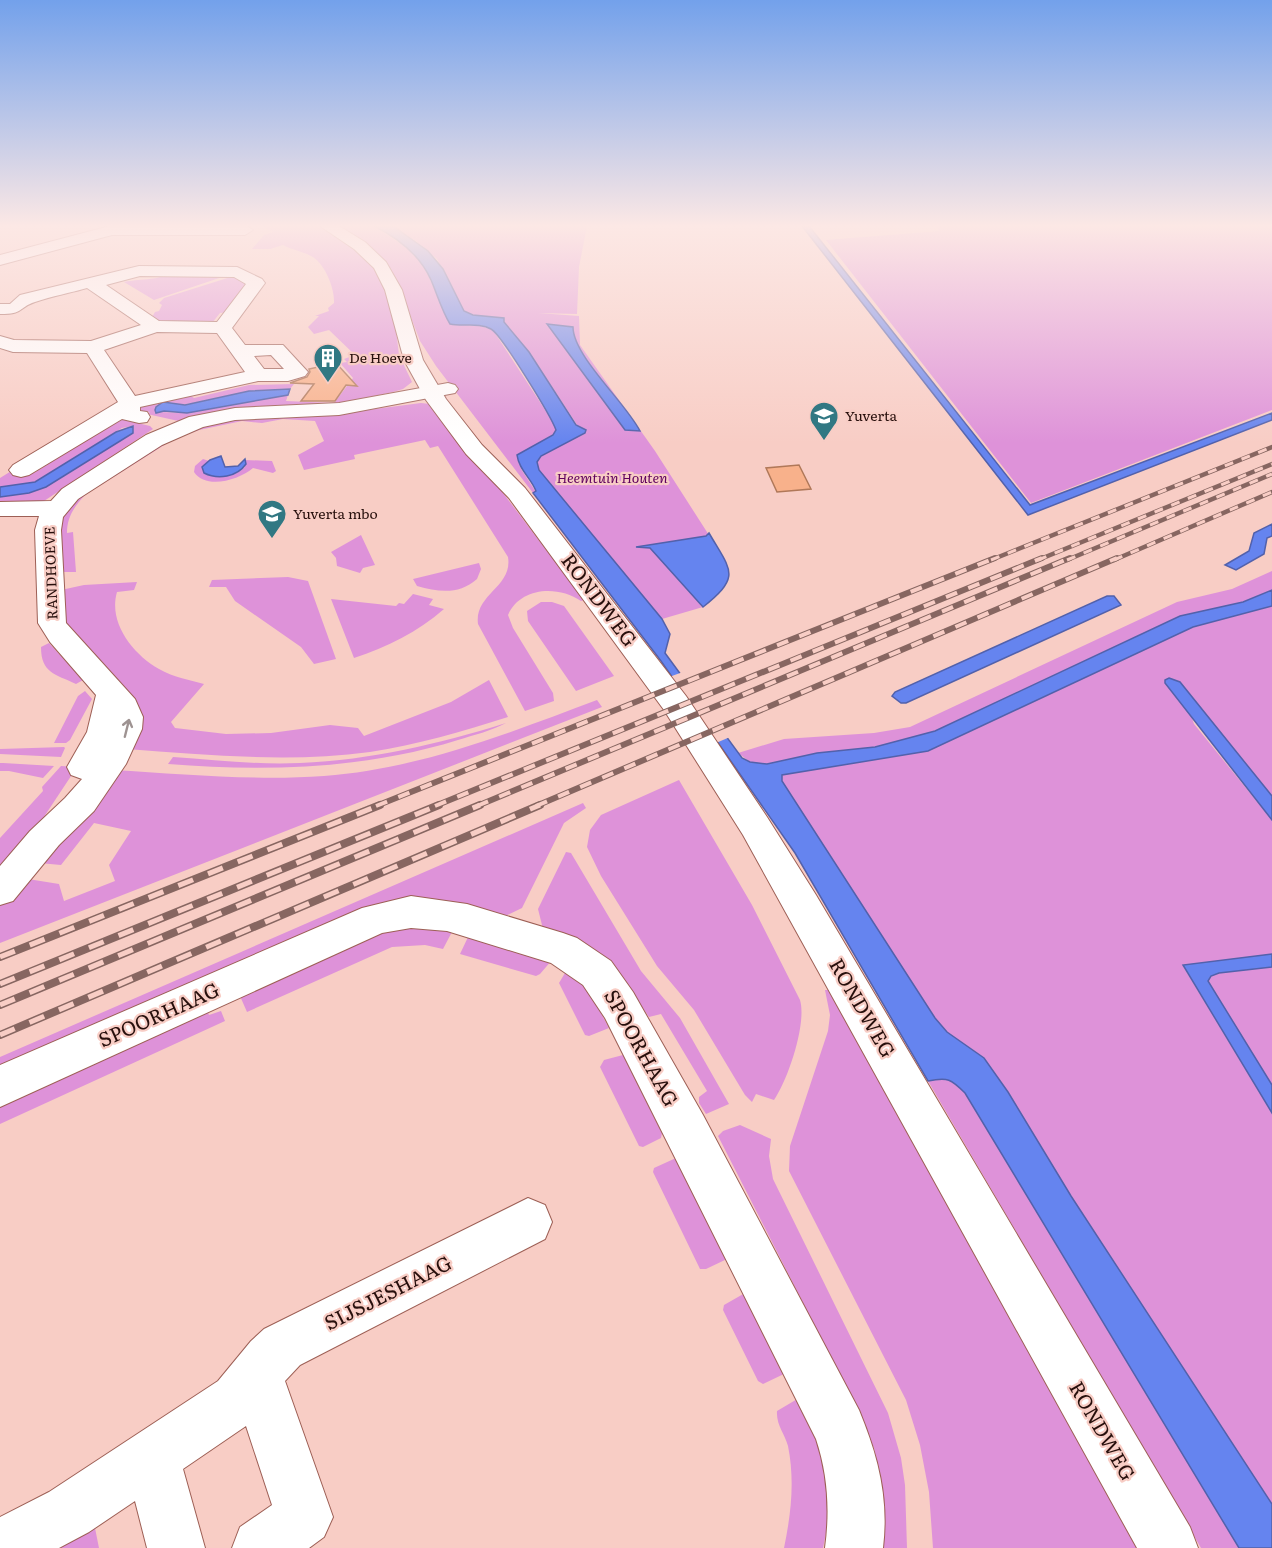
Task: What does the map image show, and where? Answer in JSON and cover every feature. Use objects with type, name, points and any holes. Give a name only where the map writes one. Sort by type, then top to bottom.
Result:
[{"type":"street","points":[[0,309],[14,309],[29,298]]},
{"type":"street","points":[[113,298],[155,326]]},
{"type":"street","points":[[222,328],[244,298]]},
{"type":"street","name":"RONDWEG","points":[[397,298],[410,352],[506,468],[517,493],[658,679],[755,826],[803,906],[1169,1548]]},
{"type":"street","points":[[0,342],[13,346],[93,347],[155,326],[222,328]]},
{"type":"street","points":[[222,328],[258,375]]},
{"type":"street","points":[[93,347],[129,404],[130,414],[179,428],[235,414],[339,409],[440,390]]},
{"type":"street","points":[[21,470],[113,416],[129,404],[258,375],[288,375],[298,372],[276,349],[239,351]]},
{"type":"street","name":"RANDHOEVE","points":[[0,890],[43,839],[81,803],[128,729],[128,711],[60,636],[52,623],[48,523],[56,508],[70,494],[154,440],[179,428]]},
{"type":"street","points":[[0,508],[56,508]]},
{"type":"street","name":"SPOORHAAG","points":[[0,1086],[375,920],[392,915],[410,912],[446,915],[563,950],[575,956],[597,973],[619,1005],[687,1131],[835,1418],[855,1475],[857,1531],[854,1548]]},
{"type":"street","name":"SIJSJESHAAG","points":[[0,1548],[69,1512],[237,1400],[269,1359],[282,1347],[528,1222]]},
{"type":"street","points":[[257,1377],[304,1517],[261,1548]]},
{"type":"street","points":[[152,1457],[176,1548]]},
{"type":"green space","points":[[164,298],[239,298],[229,312],[220,313],[212,323],[201,325],[202,321],[174,321],[167,324],[151,319],[162,305],[159,303]]},
{"type":"green space","points":[[334,298],[388,298],[395,322],[399,355],[412,382],[403,389],[393,392],[332,405],[238,408],[198,415],[183,422],[139,411],[139,407],[188,394],[194,398],[249,385],[294,384],[290,389],[249,391],[157,408],[161,412],[187,413],[288,395],[286,401],[334,403],[353,378],[340,363],[347,362],[344,359],[355,355],[329,330],[314,334],[308,327],[319,316],[315,316],[329,311],[328,308],[334,303]]},
{"type":"green space","points":[[404,298],[438,298],[450,324],[481,326],[493,330],[555,425],[556,430],[553,435],[517,455],[521,469],[536,492],[533,493],[436,366],[420,341]]},
{"type":"green space","name":"Heemtuin Houten","points":[[457,298],[578,298],[577,314],[538,313],[579,316],[580,345],[655,451],[723,557],[728,574],[725,586],[700,606],[703,607],[662,619],[539,470],[537,462],[541,456],[583,434],[529,352],[503,322],[504,318],[473,315],[464,311]]},
{"type":"green space","points":[[871,298],[1272,298],[1272,410],[1031,503]]},
{"type":"green space","points":[[421,403],[430,404],[500,489],[584,600],[581,601],[562,592],[540,592],[521,599],[508,615],[513,628],[553,693],[554,701],[525,711],[478,624],[478,614],[482,605],[505,576],[508,557],[438,446],[430,448],[425,440],[354,455],[355,459],[304,470],[298,455],[324,441],[315,421],[283,419],[262,423],[242,421],[199,430],[172,440],[85,495],[72,512],[67,527],[67,533],[73,532],[76,572],[60,572],[58,531],[62,513],[75,497],[177,433],[236,418],[352,412]]},
{"type":"green space","points":[[121,419],[150,426],[153,429],[41,503],[0,504],[0,497],[29,493],[46,487],[133,433],[133,426],[122,428],[35,482],[0,487],[0,478],[13,470],[34,473]]},
{"type":"green space","points":[[203,459],[209,461],[202,467],[203,471],[219,477],[235,474],[245,467],[245,460],[272,461],[276,471],[273,473],[253,468],[231,479],[206,481],[194,472],[195,466]]},
{"type":"green space","points":[[361,535],[375,565],[363,568],[360,573],[337,566],[336,558],[331,552]]},
{"type":"green space","points":[[479,563],[481,569],[477,579],[456,590],[441,591],[417,586],[413,579]]},
{"type":"green space","points":[[1272,571],[1272,590],[1243,602],[1180,616],[935,731],[875,747],[817,753],[767,764],[750,762],[738,753],[784,739],[874,733],[910,727],[1177,602],[1232,589]]},
{"type":"green space","points":[[288,577],[308,581],[336,659],[314,664],[301,647],[235,601],[226,587],[209,587],[212,580]]},
{"type":"green space","points":[[137,582],[134,590],[117,592],[116,615],[125,636],[149,663],[175,676],[204,684],[171,722],[175,728],[226,734],[271,733],[330,725],[358,728],[364,736],[451,702],[489,680],[508,717],[405,746],[340,755],[248,757],[127,749],[64,622],[61,590],[84,585]]},
{"type":"green space","points":[[413,594],[433,599],[429,605],[444,609],[424,625],[402,638],[354,658],[331,599],[396,606],[399,603],[404,604]]},
{"type":"green space","points":[[541,602],[552,602],[564,606],[614,676],[576,691],[528,621],[527,611]]},
{"type":"green space","points":[[1272,606],[1272,796],[1180,682],[1194,724],[1272,820],[1272,954],[1183,966],[1272,1113],[1272,1504],[1071,1196],[1008,1092],[984,1058],[947,1032],[935,1018],[782,781],[782,774],[928,751],[1193,627]]},
{"type":"green space","points":[[49,643],[83,680],[76,684],[51,672],[44,662],[41,647]]},
{"type":"green space","points":[[85,691],[92,699],[70,740],[66,743],[54,743],[78,696]]},
{"type":"green space","points":[[597,700],[602,707],[0,943],[0,905],[28,879],[59,884],[64,901],[115,881],[109,865],[131,831],[94,823],[61,865],[39,863],[113,770],[271,778],[359,772],[429,758],[463,748]]},
{"type":"green space","points":[[506,723],[482,733],[423,750],[351,762],[278,768],[168,764],[173,757],[237,762],[300,763],[379,755],[455,738]]},
{"type":"green space","points":[[64,747],[61,757],[0,754],[0,749]]},
{"type":"green space","points":[[0,763],[54,766],[43,778],[0,771]]},
{"type":"green space","points":[[61,766],[77,767],[26,844],[0,867],[0,838],[43,791],[42,787]]},
{"type":"green space","points":[[679,780],[752,905],[800,1000],[799,1036],[785,1079],[774,1100],[756,1094],[752,1102],[745,1095],[694,1010],[657,966],[601,876],[587,847],[590,830],[601,815]]},
{"type":"green space","points":[[583,803],[586,808],[564,823],[522,908],[501,918],[433,900],[0,1073],[0,1057]]},
{"type":"green space","points":[[566,852],[571,853],[641,971],[680,1018],[729,1104],[706,1114],[699,1103],[699,1097],[707,1091],[661,1014],[649,1017],[618,972],[543,929],[538,909]]},
{"type":"green space","points":[[413,924],[453,930],[443,949],[425,945],[392,947],[247,1012],[240,996],[359,938]]},
{"type":"green space","points":[[469,935],[552,960],[536,976],[460,954]]},
{"type":"green space","points":[[1272,967],[1272,1085],[1208,981],[1211,976],[1219,973]]},
{"type":"green space","points":[[568,968],[591,996],[609,1028],[589,1036],[585,1035],[559,983]]},
{"type":"green space","points":[[825,990],[828,990],[1141,1548],[933,1548],[929,1492],[920,1445],[906,1400],[789,1171],[790,1146],[828,1031],[830,1015]]},
{"type":"green space","points":[[206,1007],[209,1015],[221,1011],[225,1021],[0,1124],[0,1100]]},
{"type":"green space","points":[[623,1055],[662,1133],[661,1138],[643,1147],[639,1146],[600,1067],[604,1060]]},
{"type":"green space","points":[[945,1078],[955,1083],[965,1093],[1239,1548],[1201,1548],[928,1081]]},
{"type":"green space","points":[[740,1125],[771,1139],[769,1156],[773,1179],[888,1413],[901,1458],[905,1485],[907,1548],[882,1548],[883,1494],[874,1448],[851,1397],[718,1136],[723,1131]]},
{"type":"green space","points":[[676,1158],[727,1259],[706,1269],[700,1269],[653,1172],[654,1168]]},
{"type":"green space","points":[[745,1293],[786,1373],[763,1384],[758,1381],[723,1310],[724,1305]]},
{"type":"green space","points":[[799,1398],[815,1435],[825,1471],[828,1508],[823,1548],[784,1548],[792,1485],[788,1446],[779,1425],[777,1411]]},
{"type":"green space","points":[[94,1523],[99,1548],[47,1548]]},
{"type":"water","points":[[438,298],[458,298],[464,311],[473,315],[504,318],[504,322],[529,352],[576,425],[586,430],[585,433],[541,456],[537,462],[539,470],[662,619],[670,634],[665,653],[742,758],[750,762],[767,764],[817,753],[875,747],[935,731],[1180,616],[1243,602],[1272,590],[1272,606],[1193,627],[928,751],[782,775],[782,781],[935,1018],[947,1032],[984,1058],[1008,1092],[1071,1196],[1272,1504],[1272,1548],[1239,1548],[965,1093],[949,1080],[928,1081],[795,853],[661,661],[533,493],[536,491],[520,465],[517,455],[553,435],[556,430],[515,359],[491,329],[450,324]]},
{"type":"water","points":[[858,298],[866,298],[1030,505],[1272,413],[1272,420],[1028,515]]},
{"type":"water","points":[[547,324],[573,327],[575,339],[582,352],[640,431],[625,430]]},
{"type":"water","points":[[290,389],[288,395],[187,413],[164,411],[156,413],[155,410],[163,402],[185,405],[249,391]]},
{"type":"water","points":[[133,426],[133,433],[46,487],[29,493],[0,497],[0,487],[35,482],[116,432]]},
{"type":"water","points":[[221,456],[225,467],[238,466],[245,459],[246,464],[238,472],[227,476],[204,473],[202,467],[210,460]]},
{"type":"water","points":[[1272,524],[1272,536],[1267,538],[1264,554],[1236,570],[1225,565],[1249,551],[1254,533]]},
{"type":"water","points":[[709,533],[723,556],[729,573],[723,588],[703,607],[650,548],[636,547],[706,536]]},
{"type":"water","points":[[1107,596],[1114,596],[1121,605],[906,703],[901,703],[892,696],[895,692]]},
{"type":"water","points":[[1169,678],[1180,682],[1272,796],[1272,820],[1165,683],[1165,680]]},
{"type":"water","points":[[1272,954],[1272,967],[1219,973],[1211,976],[1208,981],[1272,1085],[1272,1113],[1183,965]]},
{"type":"pier","points":[[683,672],[730,737],[716,743],[669,677]]},
{"type":"building","name":"De Hoeve","points":[[336,363],[357,386],[346,385],[335,401],[301,401],[314,384],[290,383],[307,377],[309,369]]},
{"type":"building","name":"Yuverta","points":[[799,465],[811,489],[777,492],[766,468]]},
{"type":"railway","points":[[991,560],[1272,447]]},
{"type":"railway","points":[[1038,560],[1272,464]]},
{"type":"railway","points":[[1067,560],[1272,474]]},
{"type":"railway","points":[[1114,560],[1272,492]]},
{"type":"railway","points":[[376,806],[995,558]]},
{"type":"railway","points":[[435,806],[1042,558]]},
{"type":"railway","points":[[477,806],[1070,558]]},
{"type":"railway","points":[[536,806],[1117,558]]},
{"type":"railway","points":[[0,957],[380,805]]},
{"type":"railway","points":[[0,984],[439,805]]},
{"type":"railway","points":[[0,1005],[480,805]]},
{"type":"railway","points":[[0,1035],[540,805]]},
{"type":"place","name":"De Hoeve","points":[[328,384]]},
{"type":"place","name":"Yuverta","points":[[824,442]]},
{"type":"place","name":"Yuverta mbo","points":[[272,540]]}]
